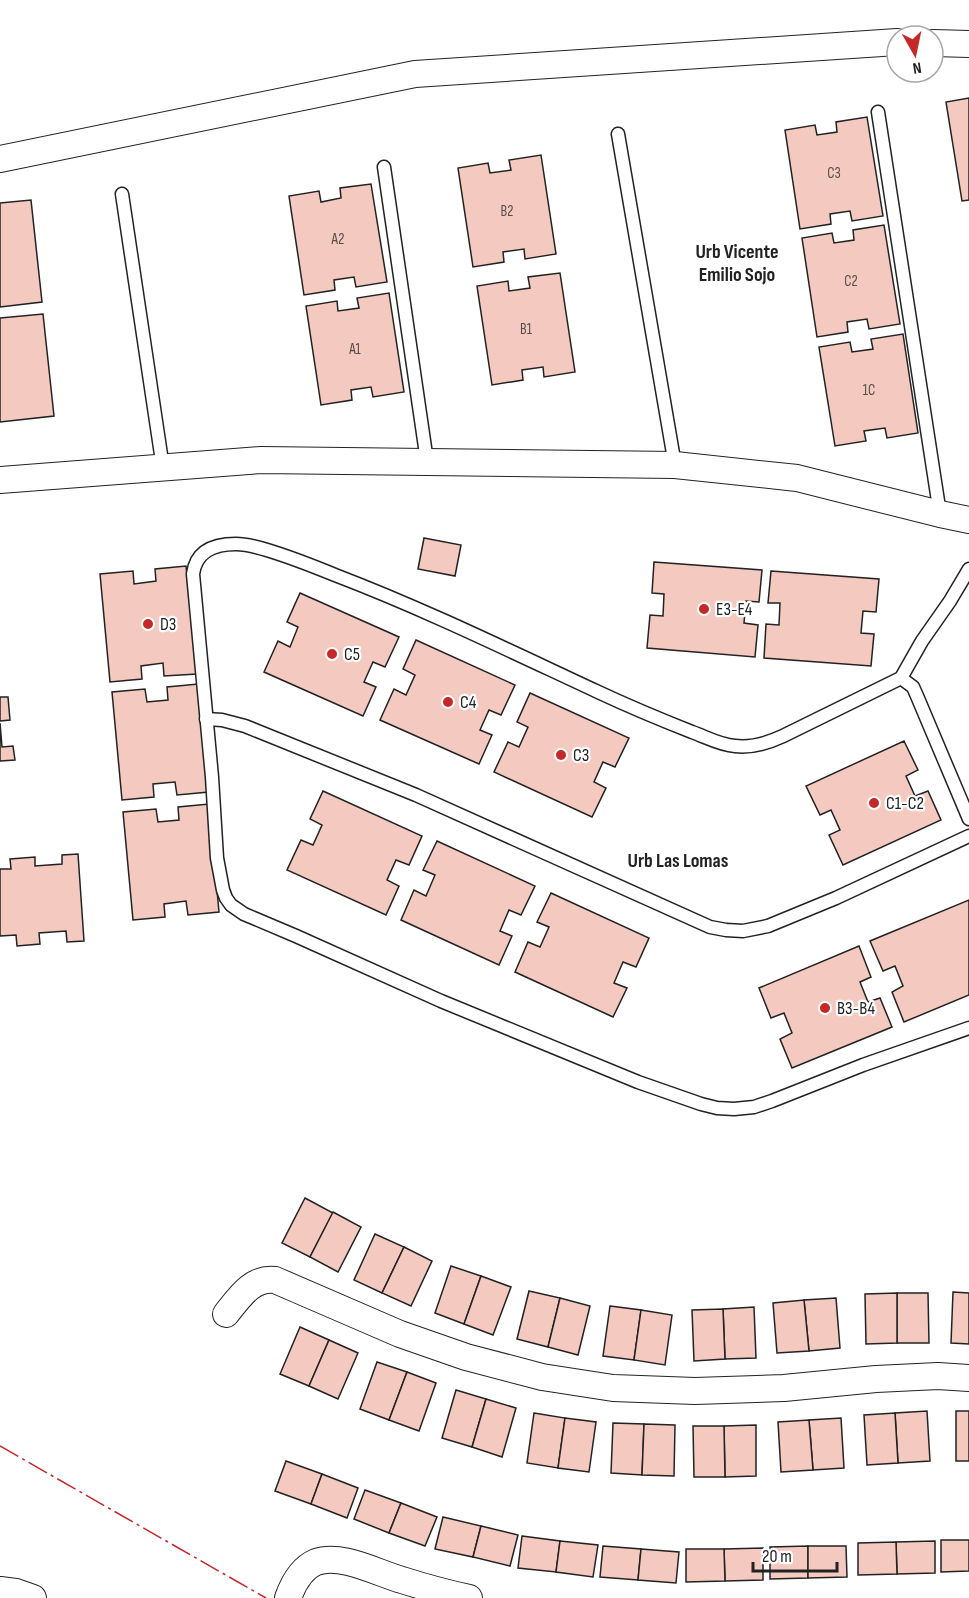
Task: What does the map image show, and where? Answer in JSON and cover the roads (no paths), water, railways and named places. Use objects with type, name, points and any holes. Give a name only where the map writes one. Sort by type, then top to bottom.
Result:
[{"type":"street","points":[[0,159],[415,75],[885,43]]},
{"type":"street","points":[[945,43],[969,44]]},
{"type":"street","points":[[0,480],[261,460],[675,465],[797,478],[969,520]]},
{"type":"street","points":[[226,1314],[251,1286],[262,1280],[275,1280],[400,1334],[465,1357],[542,1377],[613,1388],[694,1391],[784,1388],[876,1378],[938,1376],[969,1378]]},
{"type":"street","points":[[288,1598],[298,1578],[308,1567],[322,1561],[335,1560],[360,1565],[398,1579],[469,1598]]},
{"type":"street","points":[[0,1590],[16,1592],[33,1598]]},
{"type":"lane","points":[[878,112],[939,514]]},
{"type":"lane","points":[[618,134],[675,465]]},
{"type":"lane","points":[[384,167],[427,461]]},
{"type":"lane","points":[[122,194],[163,468]]},
{"type":"lane","points":[[969,569],[901,678],[768,743],[752,746],[735,746],[719,742],[645,714],[392,596],[287,556],[249,545],[225,545],[209,549],[199,556],[194,565],[193,574],[212,777],[217,858],[223,890],[231,905],[237,910],[441,1001],[638,1082],[717,1108],[753,1107],[772,1101],[863,1065],[969,1028]]},
{"type":"lane","points":[[901,678],[913,687],[969,819]]},
{"type":"lane","points":[[206,718],[245,726],[395,786],[710,927],[726,930],[743,931],[768,926],[836,898],[969,836]]},
{"type":"place","name":"E3-E4","points":[[704,609]]},
{"type":"place","name":"D3","points":[[148,624]]},
{"type":"place","name":"C5","points":[[332,654]]},
{"type":"place","name":"C4","points":[[448,702]]},
{"type":"place","name":"C3","points":[[561,755]]},
{"type":"place","name":"C1-C2","points":[[874,803]]},
{"type":"place","name":"B3-B4","points":[[825,1008]]},
{"type":"district","name":"Urb Vicente Emilio Sojo","points":[[737,262]]},
{"type":"district","name":"Urb Las Lomas","points":[[678,860]]}]
